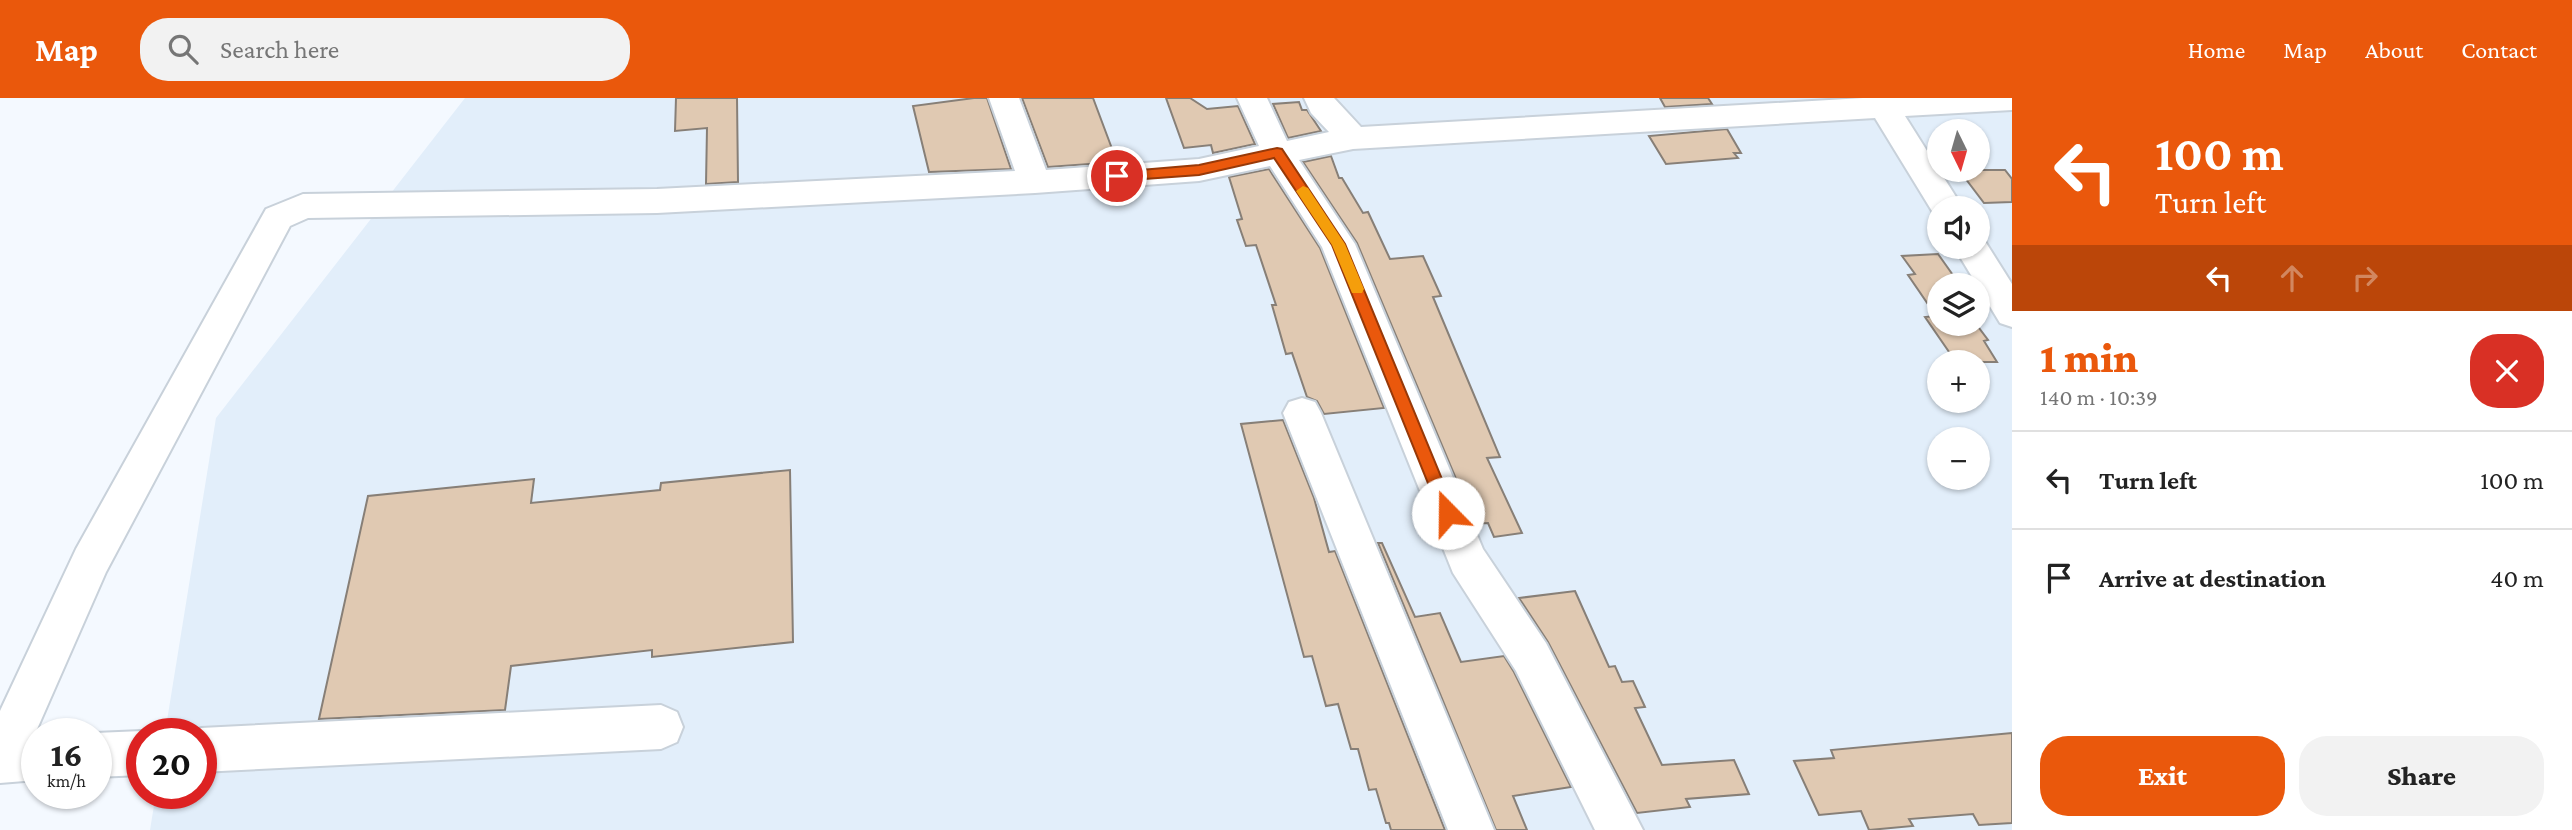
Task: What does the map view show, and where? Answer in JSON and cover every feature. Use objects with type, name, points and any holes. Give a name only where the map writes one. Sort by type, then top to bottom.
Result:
[{"type":"street","points":[[1004,98],[1035,182]]},
{"type":"street","points":[[1252,98],[1277,152],[1338,244],[1467,559],[1531,657],[1620,830]]},
{"type":"street","points":[[1319,98],[1322,106],[1353,138]]},
{"type":"street","points":[[21,759],[0,761],[90,562],[278,218],[303,206],[657,201],[1035,182],[1199,170],[1353,138],[1880,102],[2012,100]]},
{"type":"street","points":[[1880,102],[1939,196]]},
{"type":"street","points":[[1978,259],[2012,313]]},
{"type":"street","points":[[1302,413],[1471,830]]},
{"type":"street","points":[[217,749],[661,727]]},
{"type":"shaded area","points":[[465,98],[2012,98],[2012,830],[150,830],[153,809],[217,809],[217,718],[167,718],[216,418]]},
{"type":"building","points":[[676,98],[737,98],[738,182],[706,184],[707,128],[675,131]]},
{"type":"building","points":[[987,98],[1011,169],[929,172],[913,106]]},
{"type":"building","points":[[1022,98],[1093,98],[1117,162],[1048,167]]},
{"type":"building","points":[[1166,98],[1190,98],[1207,109],[1238,106],[1255,144],[1213,153],[1211,145],[1184,148]]},
{"type":"building","points":[[1660,98],[1708,98],[1712,104],[1665,107]]},
{"type":"building","points":[[1299,102],[1302,110],[1307,110],[1321,131],[1288,138],[1273,104]]},
{"type":"building","points":[[1727,129],[1741,153],[1734,153],[1738,158],[1666,164],[1649,136]]},
{"type":"building","points":[[1331,156],[1339,178],[1342,178],[1363,213],[1368,212],[1390,259],[1423,256],[1441,296],[1433,297],[1500,457],[1487,458],[1522,533],[1494,537],[1488,523],[1475,524],[1357,243],[1303,162]]},
{"type":"building","points":[[1269,169],[1320,248],[1384,408],[1324,414],[1317,401],[1307,397],[1292,353],[1286,354],[1272,305],[1276,305],[1256,245],[1246,246],[1237,220],[1242,219],[1229,177]]},
{"type":"building","points":[[1990,170],[2005,170],[2012,179],[2012,202],[1990,203],[1990,196],[1979,196],[1968,182],[1990,182]]},
{"type":"building","points":[[1927,255],[1927,259],[1942,259],[1951,273],[1927,273],[1927,303],[1908,275],[1915,274],[1902,256]]},
{"type":"building","points":[[1938,336],[1985,336],[1988,340],[1984,341],[1990,350],[1948,350]]},
{"type":"building","points":[[1990,351],[1997,362],[1990,362]]},
{"type":"building","points":[[1283,420],[1314,498],[1329,552],[1335,551],[1445,830],[1391,830],[1389,823],[1386,823],[1376,789],[1369,790],[1358,749],[1351,749],[1338,704],[1326,706],[1312,656],[1304,657],[1241,424]]},
{"type":"building","points":[[790,470],[793,642],[652,657],[652,650],[511,666],[505,710],[319,719],[368,496],[534,479],[531,503],[660,490],[661,483]]},
{"type":"building","points":[[1378,543],[1382,543],[1415,617],[1440,613],[1461,662],[1504,656],[1514,672],[1571,787],[1513,796],[1527,830],[1496,830]]},
{"type":"building","points":[[1575,591],[1609,667],[1615,666],[1622,682],[1633,681],[1645,707],[1635,708],[1662,765],[1734,760],[1749,794],[1686,799],[1690,807],[1637,813],[1548,642],[1519,598]]},
{"type":"building","points":[[2012,733],[2012,823],[1979,825],[1973,814],[1909,819],[1913,826],[1869,830],[1861,811],[1819,815],[1794,761],[1834,758],[1831,750]]},
{"type":"slow traffic","points":[[1303,191],[1338,244],[1357,289]]},
{"type":"route","points":[[1117,176],[1199,170],[1277,152],[1338,244],[1448,513]]}]
